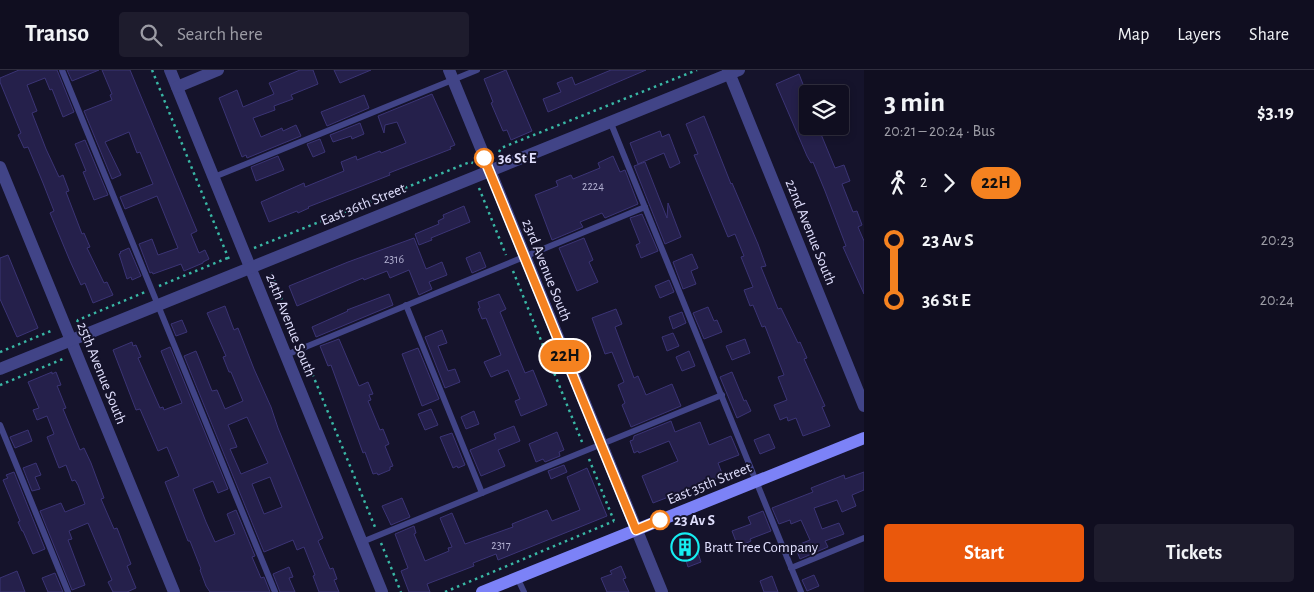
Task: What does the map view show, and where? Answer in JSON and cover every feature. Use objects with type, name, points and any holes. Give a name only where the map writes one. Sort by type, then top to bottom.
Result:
[{"type":"street","name":"24th Avenue South","points":[[170,70],[382,592]]},
{"type":"street","points":[[176,87],[218,70]]},
{"type":"street","name":"East 36th Street","points":[[0,369],[732,71]]},
{"type":"street","name":"22nd Avenue South","points":[[732,71],[864,406]]},
{"type":"street","name":"23rd Avenue South","points":[[451,75],[662,592]]},
{"type":"street","name":"25th Avenue South","points":[[0,167],[174,592]]},
{"type":"street","name":"East 35th Street","points":[[482,592],[864,438]]},
{"type":"lane","points":[[62,70],[275,592]]},
{"type":"lane","points":[[214,177],[451,75],[477,70]]},
{"type":"lane","points":[[610,121],[801,592]]},
{"type":"lane","points":[[286,355],[645,207]]},
{"type":"lane","points":[[406,305],[482,493]]},
{"type":"lane","points":[[362,542],[722,395]]},
{"type":"lane","points":[[0,425],[68,592]]},
{"type":"lane","points":[[791,568],[864,538]]},
{"type":"lane","points":[[518,577],[524,592]]},
{"type":"path","points":[[152,70],[231,264]]},
{"type":"path","points":[[499,152],[501,148],[697,70]]},
{"type":"path","points":[[253,249],[470,162],[473,163]]},
{"type":"path","points":[[479,186],[614,521]]},
{"type":"path","points":[[269,269],[401,592]]},
{"type":"path","points":[[0,352],[51,331],[55,332]]},
{"type":"path","points":[[0,385],[63,359],[64,355]]},
{"type":"path","points":[[445,592],[619,519]]},
{"type":"building","points":[[19,70],[57,70],[74,112],[63,117],[52,89],[50,90],[45,78],[27,85],[37,111],[32,113],[46,149],[59,177],[63,175],[69,191],[66,192],[82,234],[84,233],[90,247],[87,248],[104,283],[107,282],[113,295],[93,303],[85,283],[81,285],[70,261],[50,213],[54,211],[28,147],[24,148],[18,135],[21,133],[0,82],[0,78]]},
{"type":"building","points":[[67,70],[99,70],[72,81]]},
{"type":"building","points":[[102,70],[130,70],[197,231],[191,234],[199,253],[205,250],[209,259],[203,263],[184,271],[181,264],[153,274],[152,272],[150,273],[139,244],[152,239],[158,255],[178,248],[157,196],[125,209],[120,197],[153,184],[140,152],[137,153],[129,132],[105,142],[121,175],[112,179],[84,111],[112,100],[110,95],[112,94]]},
{"type":"building","points":[[300,70],[313,70],[318,84],[291,95],[293,99],[274,106],[275,110],[253,118],[261,137],[282,128],[283,131],[296,125],[301,136],[247,158],[246,155],[242,157],[219,98],[237,90],[243,107],[274,94],[269,83]]},
{"type":"building","points":[[334,70],[371,70],[340,83]]},
{"type":"building","points":[[506,70],[532,131],[511,140],[507,130],[503,131],[491,103],[493,102],[484,79]]},
{"type":"building","points":[[611,70],[646,70],[548,112],[543,99],[561,92],[557,83],[572,77],[575,85]]},
{"type":"building","points":[[799,74],[803,85],[799,85],[799,135],[821,135],[835,168],[844,165],[850,181],[842,184],[853,212],[857,211],[862,225],[858,227],[864,241],[864,294],[843,247],[846,246],[813,162],[811,163],[807,156],[776,84]]},
{"type":"building","points":[[432,94],[455,145],[450,147],[451,149],[389,173],[390,175],[308,207],[298,213],[297,211],[269,222],[261,202],[304,183],[305,187],[344,171],[341,162],[356,156],[357,160],[380,151],[381,153],[406,143],[397,122],[385,125],[384,133],[378,116]]},
{"type":"building","points":[[364,95],[369,108],[327,126],[321,112]]},
{"type":"building","points":[[704,116],[731,184],[758,244],[766,266],[761,267],[778,309],[781,308],[798,343],[800,342],[807,358],[804,359],[825,406],[822,407],[830,426],[803,436],[796,418],[788,421],[787,417],[780,420],[774,405],[787,400],[778,377],[784,375],[765,326],[762,327],[753,305],[750,306],[744,290],[753,287],[741,257],[744,256],[735,234],[728,237],[694,155],[698,154],[686,124]]},
{"type":"building","points":[[360,123],[364,134],[352,139],[351,136],[333,142],[330,135]]},
{"type":"building","points":[[660,131],[662,137],[669,134],[680,163],[670,168],[664,153],[638,164],[630,143]]},
{"type":"building","points":[[320,139],[325,152],[313,157],[307,144]]},
{"type":"building","points":[[85,140],[108,195],[94,200],[83,172],[86,171],[75,144]]},
{"type":"building","points":[[278,156],[284,170],[256,181],[251,167]]},
{"type":"building","points":[[613,156],[620,172],[625,170],[638,204],[605,218],[602,213],[580,222],[583,227],[552,240],[535,195],[558,186],[556,181],[571,175],[573,179],[600,168],[598,163]]},
{"type":"building","points":[[645,162],[667,218],[668,203],[681,237],[665,244],[634,166]]},
{"type":"building","points":[[464,206],[470,222],[419,245],[415,234],[439,224],[438,221],[444,218],[443,215]]},
{"type":"building","points":[[642,214],[658,251],[641,258],[636,245],[640,243],[630,218]]},
{"type":"building","points":[[414,238],[426,269],[442,262],[447,275],[429,282],[432,289],[419,295],[409,270],[390,278],[387,271],[364,280],[363,278],[297,306],[289,286]]},
{"type":"building","points":[[584,238],[593,260],[589,262],[598,282],[577,291],[559,248]]},
{"type":"building","points":[[129,248],[141,276],[132,280],[131,277],[127,279],[119,254]]},
{"type":"building","points":[[480,252],[486,267],[472,273],[466,258]]},
{"type":"building","points":[[692,254],[698,268],[691,271],[696,284],[683,289],[673,262]]},
{"type":"building","points":[[8,255],[38,328],[17,337],[0,299],[0,258]]},
{"type":"building","points":[[669,280],[674,292],[660,298],[655,286]]},
{"type":"building","points":[[389,294],[393,305],[316,337],[312,327],[347,310]]},
{"type":"building","points":[[499,294],[506,309],[500,312],[525,373],[533,370],[547,405],[521,416],[515,401],[520,399],[508,370],[491,377],[484,362],[501,355],[486,318],[482,319],[478,309],[480,308],[478,302]]},
{"type":"building","points":[[225,306],[234,330],[238,328],[323,538],[318,541],[330,569],[333,568],[337,579],[334,580],[339,592],[319,592],[313,576],[315,575],[304,547],[297,550],[293,540],[264,552],[184,356],[196,351],[212,391],[217,390],[225,409],[243,401],[231,372],[229,372],[223,357],[226,356],[207,313]],"holes":[[[247,417],[268,463],[241,474],[230,449],[237,447],[228,425]],[[270,477],[282,507],[264,514],[252,484]]]},
{"type":"building","points":[[708,307],[714,321],[717,320],[722,332],[704,339],[693,313]]},
{"type":"building","points":[[616,309],[622,324],[615,327],[634,378],[638,376],[646,395],[672,384],[681,406],[631,427],[622,405],[625,403],[618,385],[624,382],[612,352],[605,354],[592,318]]},
{"type":"building","points":[[682,312],[686,323],[673,329],[669,317]]},
{"type":"building","points":[[182,320],[187,332],[176,336],[171,324]]},
{"type":"building","points":[[442,330],[447,343],[438,346],[448,371],[455,369],[460,382],[445,388],[425,337]]},
{"type":"building","points":[[673,333],[679,346],[667,351],[662,337]]},
{"type":"building","points":[[339,339],[359,386],[368,382],[373,394],[369,395],[371,400],[368,401],[380,430],[383,429],[389,444],[385,446],[393,466],[390,467],[390,470],[378,475],[377,473],[373,474],[365,452],[363,453],[331,365],[328,366],[320,346]]},
{"type":"building","points":[[745,339],[750,353],[732,360],[726,346]]},
{"type":"building","points":[[132,342],[133,346],[136,345],[141,357],[138,358],[160,408],[163,407],[164,410],[182,403],[161,351],[170,347],[228,489],[218,493],[213,481],[193,489],[206,522],[215,542],[235,534],[227,514],[236,510],[255,556],[252,557],[261,578],[264,577],[270,592],[210,592],[206,586],[190,541],[188,541],[165,482],[179,476],[167,447],[158,451],[140,409],[136,410],[113,350]]},
{"type":"building","points":[[418,348],[439,399],[422,406],[402,354]]},
{"type":"building","points":[[689,351],[695,366],[682,371],[676,357]]},
{"type":"building","points":[[52,372],[52,374],[56,372],[61,385],[57,386],[66,408],[63,409],[80,450],[84,448],[91,463],[104,498],[101,499],[114,529],[117,528],[131,564],[127,566],[136,588],[127,592],[113,592],[108,582],[112,580],[88,523],[69,531],[72,539],[68,540],[85,585],[72,590],[40,511],[61,503],[65,512],[85,504],[78,485],[75,480],[72,481],[66,465],[59,468],[47,437],[54,434],[47,416],[37,420],[33,410],[39,408],[28,382]]},
{"type":"building","points":[[732,372],[744,401],[746,400],[751,411],[737,418],[720,377]]},
{"type":"building","points":[[431,409],[438,425],[425,430],[418,414]]},
{"type":"building","points":[[474,411],[479,424],[466,429],[461,417]]},
{"type":"building","points":[[671,421],[675,432],[700,422],[709,445],[731,436],[739,455],[718,463],[723,476],[653,503],[642,476],[678,461],[669,441],[639,453],[638,451],[634,453],[630,441],[633,440],[634,436]]},
{"type":"building","points":[[514,426],[520,441],[498,450],[505,466],[481,476],[470,450],[496,439],[494,434]]},
{"type":"building","points":[[28,430],[32,441],[15,448],[10,437]]},
{"type":"building","points":[[557,432],[564,450],[559,452],[560,456],[545,462],[543,459],[536,462],[529,444]]},
{"type":"building","points":[[452,433],[465,465],[458,468],[457,466],[453,468],[440,437]]},
{"type":"building","points":[[769,434],[775,448],[760,454],[754,440]]},
{"type":"building","points":[[36,463],[41,475],[35,477],[40,489],[32,491],[23,468]]},
{"type":"building","points":[[564,465],[567,472],[551,479],[548,471]]},
{"type":"building","points":[[587,468],[607,516],[498,560],[496,554],[473,563],[474,566],[427,584],[430,592],[409,592],[401,571],[408,568],[395,534],[414,526],[416,533],[414,534],[425,561],[449,551],[448,548],[452,547],[440,518],[452,513],[465,544],[513,527],[512,524],[547,510],[552,521],[580,510],[567,477]]},
{"type":"building","points":[[14,472],[45,549],[33,554],[18,522],[20,521],[3,480],[8,478],[6,475]]},
{"type":"building","points":[[864,472],[864,490],[852,495],[856,506],[842,512],[837,500],[814,508],[822,529],[839,523],[844,534],[825,541],[828,547],[800,559],[795,546],[810,540],[801,520],[791,524],[790,520],[779,524],[772,508],[813,492],[811,488],[844,475],[845,479]]},
{"type":"building","points":[[402,498],[410,517],[391,525],[382,506]]},
{"type":"building","points":[[763,511],[771,531],[750,539],[751,541],[738,547],[732,531],[751,524],[748,517]]},
{"type":"building","points":[[698,553],[701,562],[688,567],[685,557]]},
{"type":"building","points":[[621,566],[626,578],[623,579],[629,592],[607,592],[601,578],[612,574],[610,571]]},
{"type":"building","points":[[289,567],[293,577],[289,578],[295,592],[280,592],[273,574]]},
{"type":"building","points":[[17,571],[25,592],[0,592],[0,578]]},
{"type":"building","points":[[55,573],[63,592],[48,592],[42,578]]},
{"type":"building","points":[[814,575],[819,586],[807,591],[802,580]]},
{"type":"building","points":[[772,576],[778,592],[764,592],[760,581]]},
{"type":"bus line","name":"22H","points":[[484,158],[636,530],[660,520]]},
{"type":"place","name":"36 St E","points":[[484,158]]},
{"type":"place","name":"23 Av S","points":[[660,520]]},
{"type":"place","name":"Bratt Tree Company","points":[[685,547]]}]
